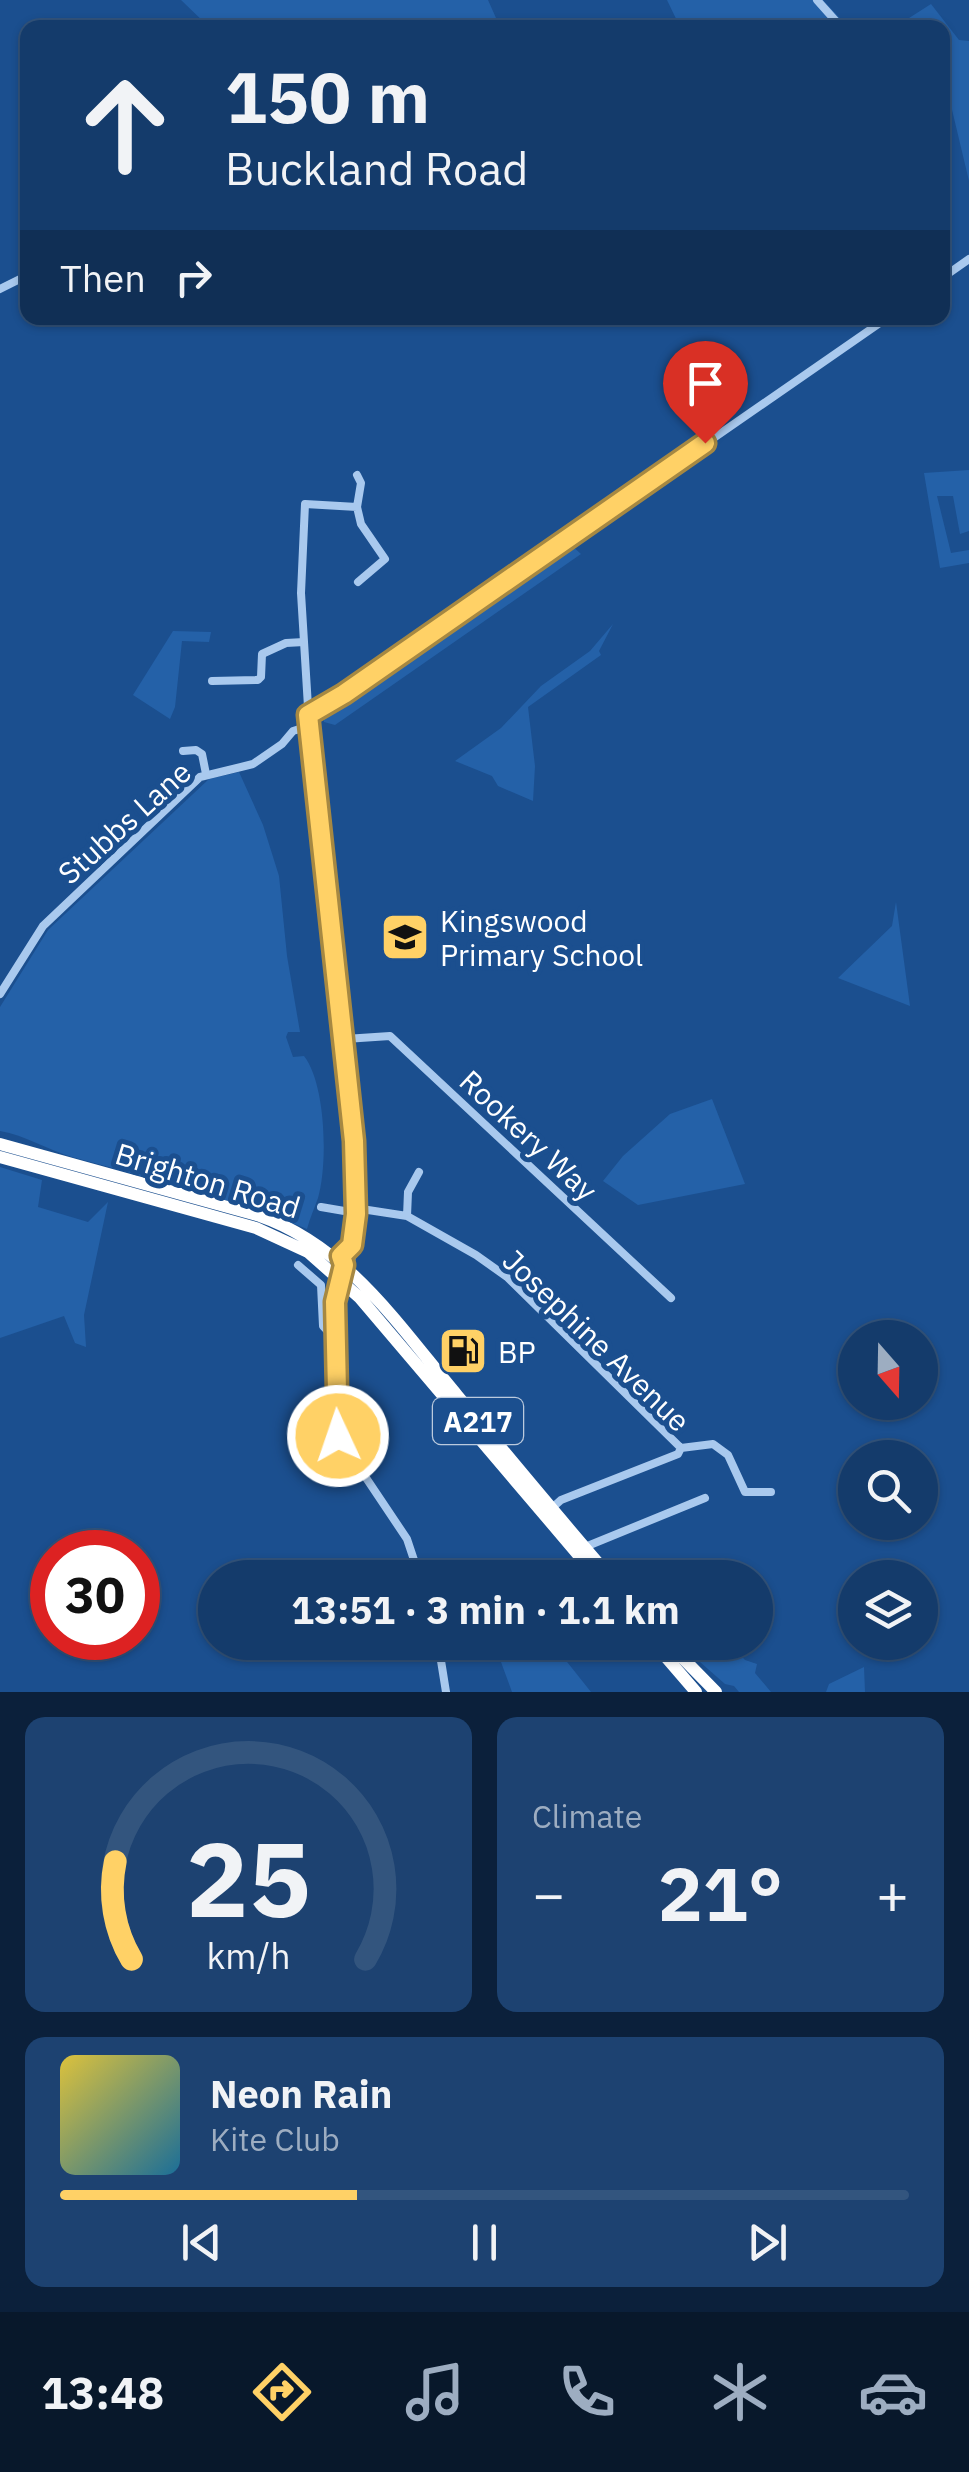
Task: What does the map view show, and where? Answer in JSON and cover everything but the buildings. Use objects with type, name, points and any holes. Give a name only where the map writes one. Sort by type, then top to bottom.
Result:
[{"type":"highway","name":"Brighton Road","points":[[0,1144],[260,1216],[298,1231],[342,1271],[360,1298],[583,1560]]},
{"type":"highway","name":"Brighton Road","points":[[0,1157],[266,1231],[342,1271],[369,1290],[595,1560]]},
{"type":"highway","points":[[669,1660],[696,1692]]},
{"type":"highway","points":[[685,1660],[716,1692]]},
{"type":"street","points":[[817,0],[835,20]]},
{"type":"street","points":[[308,715],[344,694],[876,325]]},
{"type":"street","points":[[357,475],[361,524],[384,559],[358,582]]},
{"type":"street","points":[[357,508],[305,504],[301,593],[309,726],[354,1141],[356,1211],[351,1261],[342,1271],[335,1302],[338,1436],[407,1539],[414,1560]]},
{"type":"street","points":[[212,680],[258,680],[262,654],[286,643],[304,642]]},
{"type":"street","name":"Stubbs Lane","points":[[0,994],[43,926],[206,774],[253,764],[282,744],[293,731],[309,726]]},
{"type":"street","points":[[183,751],[196,750],[202,754],[206,774]]},
{"type":"street","name":"Rookery Way","points":[[345,1040],[390,1036],[671,1298]]},
{"type":"street","points":[[407,1216],[408,1192],[419,1172]]},
{"type":"street","name":"Josephine Avenue","points":[[321,1207],[407,1216],[476,1255],[507,1278],[681,1448],[678,1454],[561,1500],[552,1508]]},
{"type":"street","points":[[298,1265],[321,1285],[323,1326],[336,1338]]},
{"type":"street","points":[[335,1302],[360,1298]]},
{"type":"street","points":[[681,1448],[713,1444],[728,1455],[745,1492],[772,1492]]},
{"type":"street","points":[[585,1548],[705,1498]]},
{"type":"street","points":[[441,1660],[446,1692]]},
{"type":"shaded area","points":[[181,0],[488,0],[497,20],[202,20]]},
{"type":"shaded area","points":[[667,0],[823,0],[842,20],[677,20]]},
{"type":"shaded area","points":[[931,4],[943,20],[906,20]]},
{"type":"shaded area","points":[[950,28],[959,40],[969,41],[969,181],[950,101]]},
{"type":"shaded area","points":[[969,470],[969,531],[960,534],[953,496],[937,496],[951,553],[969,550],[969,563],[940,568],[924,473]]},
{"type":"shaded area","points":[[570,544],[581,554],[335,725],[324,722],[323,713]]},
{"type":"shaded area","points":[[613,624],[599,651],[601,655],[528,707],[535,766],[533,801],[498,786],[492,776],[455,761],[501,728],[541,686],[590,651]]},
{"type":"shaded area","points":[[173,631],[211,632],[209,642],[182,641],[175,707],[170,719],[133,695]]},
{"type":"shaded area","points":[[239,772],[263,825],[279,876],[300,1032],[288,1032],[286,1037],[293,1057],[304,1056],[311,1069],[321,1104],[321,1183],[307,1229],[220,1198],[72,1157],[0,1131],[0,1007],[48,930],[209,779]]},
{"type":"shaded area","points":[[896,902],[910,1006],[838,978],[892,926]]},
{"type":"shaded area","points":[[712,1099],[745,1184],[638,1205],[603,1181],[623,1156],[670,1114]]},
{"type":"shaded area","points":[[0,1167],[42,1180],[38,1207],[88,1222],[108,1202],[84,1315],[86,1347],[75,1343],[64,1316],[0,1338]]},
{"type":"shaded area","points":[[500,1660],[566,1660],[591,1692],[512,1692]]},
{"type":"shaded area","points":[[698,1660],[745,1660],[757,1664],[755,1673],[771,1692],[739,1692]]},
{"type":"shaded area","points":[[864,1667],[865,1692],[826,1692],[829,1684]]},
{"type":"place","name":"Kingswood Primary School","points":[[405,937]]},
{"type":"place","name":"BP","points":[[463,1351]]},
{"type":"route","points":[[338,1436],[335,1302],[344,1265],[341,1256],[352,1245],[356,1214],[354,1141],[308,715],[344,694],[705,443]]}]
